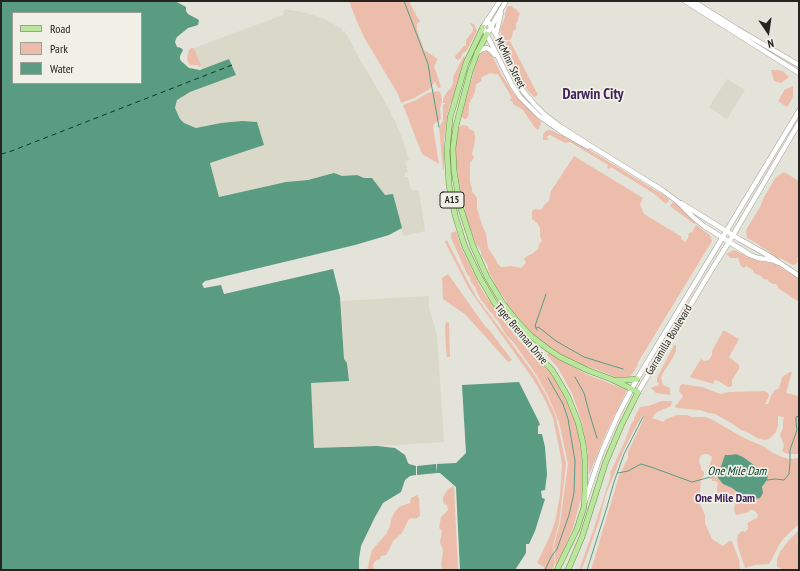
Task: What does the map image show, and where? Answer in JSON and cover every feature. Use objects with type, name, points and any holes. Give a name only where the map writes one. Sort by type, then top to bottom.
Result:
[{"type":"main road","name":"Tiger Brennan Drive","points":[[483,27],[466,63],[450,118],[447,140],[449,185],[455,215],[465,246],[486,290],[520,336],[552,370],[572,406],[580,429],[585,459],[584,507],[576,529],[557,570]]},
{"type":"main road","name":"Tiger Brennan Drive","points":[[487,34],[477,53],[470,72],[456,126],[453,148],[454,171],[459,200],[473,246],[487,277],[508,310],[528,333],[560,357],[586,370],[611,379],[637,394]]},
{"type":"main road","points":[[611,379],[637,379]]},
{"type":"main road","name":"Garramilla Boulevard","points":[[568,570],[582,537],[605,464],[621,426],[637,394]]},
{"type":"street","points":[[483,27],[500,1]]},
{"type":"street","points":[[487,34],[506,1]]},
{"type":"street","points":[[685,1],[704,10]]},
{"type":"street","points":[[693,1],[704,10],[799,73]]},
{"type":"street","points":[[496,34],[502,9]]},
{"type":"street","name":"McMinn Street","points":[[487,20],[496,34],[515,78],[525,94],[548,120]]},
{"type":"street","name":"McMinn Street","points":[[483,27],[509,80],[520,97],[534,112],[585,145],[592,147],[799,276]]},
{"type":"street","points":[[736,31],[776,51],[799,65]]},
{"type":"street","points":[[477,53],[482,49],[489,49],[500,61]]},
{"type":"street","points":[[772,56],[776,51]]},
{"type":"street","name":"Garramilla Boulevard","points":[[584,507],[598,462],[614,424],[631,390],[799,111]]},
{"type":"street","name":"Garramilla Boulevard","points":[[637,394],[709,274],[730,242],[799,123]]},
{"type":"street","name":"McMinn Street","points":[[673,198],[700,223],[723,238],[756,258],[772,260],[779,263]]},
{"type":"shaded area","points":[[284,9],[307,13],[324,19],[341,28],[343,32],[345,31],[384,100],[404,143],[409,160],[405,161],[408,172],[405,173],[405,177],[408,177],[411,190],[419,190],[425,231],[403,236],[393,194],[385,195],[372,178],[364,178],[357,175],[286,182],[219,197],[210,163],[264,145],[221,123],[196,128],[184,123],[180,119],[175,108],[177,100],[190,92],[236,75],[229,59],[202,70],[194,48],[283,15]]},
{"type":"shaded area","points":[[727,79],[745,90],[727,119],[709,107]]},
{"type":"shaded area","points":[[429,296],[429,308],[437,335],[444,442],[314,448],[311,383],[349,381],[347,363],[344,360],[341,301]]},
{"type":"green space","points":[[349,1],[409,1],[420,21],[417,24],[417,30],[424,50],[438,59],[434,66],[441,87],[438,88],[435,82],[430,89],[401,103],[398,94],[365,39]]},
{"type":"green space","points":[[512,6],[520,14],[512,37],[510,40],[505,40],[502,37],[500,30],[507,7]]},
{"type":"green space","points":[[470,23],[474,24],[477,31],[467,50],[458,60],[455,56],[464,46],[466,46],[466,40],[473,31]]},
{"type":"green space","points":[[510,41],[538,95],[534,97],[517,77],[515,69],[502,42]]},
{"type":"green space","points":[[191,48],[194,48],[201,66],[199,67],[198,65],[190,65],[188,62],[187,58]]},
{"type":"green space","points":[[487,51],[492,55],[501,74],[514,94],[541,122],[538,130],[523,110],[509,100],[512,98],[497,74],[490,73],[481,78],[482,81],[476,84],[475,92],[469,104],[469,114],[467,118],[464,119],[461,117],[476,64],[481,53]]},
{"type":"green space","points":[[464,56],[465,61],[462,66],[460,79],[453,101],[450,104],[447,118],[444,140],[443,170],[439,127],[443,121],[443,105],[445,103],[443,103],[443,99],[451,88],[453,77]]},
{"type":"green space","points":[[771,70],[783,71],[789,77],[781,83],[774,81]]},
{"type":"green space","points":[[793,86],[793,96],[787,107],[778,101],[784,90]]},
{"type":"green space","points":[[437,91],[440,92],[442,100],[440,109],[441,119],[434,124],[433,127],[439,164],[422,154],[403,105],[428,93]]},
{"type":"green space","points":[[462,125],[468,126],[469,129],[474,131],[475,141],[472,154],[474,158],[470,163],[470,182],[472,191],[477,198],[477,208],[486,234],[488,248],[501,267],[512,266],[521,268],[526,263],[524,259],[538,249],[539,244],[542,241],[540,236],[540,228],[532,219],[532,211],[535,209],[540,210],[549,201],[551,191],[574,156],[643,198],[640,204],[644,214],[682,237],[681,239],[685,242],[689,233],[692,232],[696,225],[710,235],[712,241],[629,379],[617,378],[596,369],[580,365],[561,355],[533,334],[513,313],[511,308],[507,306],[507,302],[497,288],[488,270],[488,266],[481,255],[481,251],[476,244],[466,216],[456,164],[455,148],[458,128]]},
{"type":"green space","points":[[549,130],[583,146],[669,200],[666,204],[653,193],[611,167],[609,169],[607,168],[608,165],[570,142],[565,143],[550,135],[546,137],[549,139],[543,140],[543,134]]},
{"type":"green space","points":[[784,172],[799,181],[799,255],[797,258],[798,262],[795,265],[780,258],[778,259],[772,257],[770,252],[747,238],[746,230],[776,177]]},
{"type":"green space","points":[[673,202],[696,223],[694,224],[670,206]]},
{"type":"green space","points":[[456,231],[461,247],[483,292],[516,337],[537,360],[550,371],[566,397],[576,422],[582,459],[583,482],[581,498],[573,528],[556,567],[554,545],[560,523],[568,464],[559,422],[548,396],[537,376],[514,343],[506,335],[498,321],[481,300],[471,282],[451,238],[451,233]]},
{"type":"green space","points":[[447,240],[477,298],[536,377],[556,417],[566,464],[559,523],[553,545],[555,563],[552,570],[543,570],[544,567],[537,563],[555,522],[560,495],[562,465],[553,418],[533,379],[469,289],[445,242]]},
{"type":"green space","points":[[734,250],[757,261],[775,264],[799,279],[799,302],[778,288],[776,284],[769,282],[768,280],[754,273],[753,270],[746,266],[744,268],[741,266],[738,258],[731,258],[726,254]]},
{"type":"green space","points":[[448,274],[485,326],[512,360],[508,362],[466,315],[443,299],[442,278]]},
{"type":"green space","points":[[446,322],[449,323],[450,357],[447,357],[446,350]]},
{"type":"green space","points":[[723,331],[739,339],[729,357],[739,365],[739,369],[732,380],[732,386],[728,387],[715,380],[713,384],[690,377],[701,359],[704,361],[709,360],[712,355],[712,351]]},
{"type":"green space","points":[[674,345],[676,345],[676,351],[661,378],[663,385],[670,388],[670,395],[656,393],[651,388],[658,386],[659,383],[657,382],[657,378]]},
{"type":"green space","points":[[548,353],[586,374],[627,390],[607,431],[589,475],[588,453],[582,423],[572,393],[558,368],[547,355]]},
{"type":"green space","points":[[792,372],[786,393],[799,396],[799,454],[788,454],[782,451],[784,445],[780,435],[783,428],[784,417],[778,416],[776,432],[769,439],[764,440],[741,430],[715,414],[700,410],[676,408],[675,406],[683,396],[679,391],[682,384],[702,387],[721,394],[729,392],[764,391],[768,393],[769,396],[765,404],[768,404],[775,390],[778,389],[782,377]]},
{"type":"green space","points":[[662,401],[672,401],[671,406],[657,412],[652,418],[663,422],[666,419],[677,415],[705,417],[744,438],[765,447],[773,453],[788,459],[799,458],[799,524],[784,538],[769,564],[755,565],[745,568],[738,547],[738,535],[742,531],[745,532],[748,529],[747,523],[757,518],[758,515],[755,511],[750,510],[749,512],[736,515],[733,498],[731,496],[721,496],[718,493],[718,483],[712,481],[708,468],[712,457],[708,454],[704,454],[700,456],[699,462],[704,475],[701,480],[699,502],[705,515],[705,523],[712,539],[723,546],[729,541],[732,541],[739,560],[740,569],[591,570],[619,476],[628,458],[628,452],[644,418],[642,416],[624,449],[606,494],[599,521],[584,564],[581,570],[579,570],[611,475],[610,473],[640,407]],"holes":[[[736,454],[743,457],[768,475],[767,480],[755,499],[740,494],[723,484],[718,475],[724,460],[730,455]]]},
{"type":"green space","points":[[454,486],[458,570],[443,570],[441,566],[443,550],[440,542],[442,531],[439,528],[441,517],[448,510],[447,505],[444,504],[443,497],[448,489]]},
{"type":"green space","points":[[417,495],[419,498],[420,516],[409,519],[402,533],[393,541],[386,555],[381,556],[380,559],[375,561],[373,565],[374,570],[367,570],[372,550],[386,534],[394,513],[399,507],[410,503],[411,498]]},
{"type":"green space","points":[[799,530],[799,570],[785,570],[777,567],[777,559],[780,552]]},
{"type":"water","points":[[1,1],[175,1],[186,7],[188,14],[199,20],[198,25],[188,28],[176,39],[175,42],[177,47],[183,50],[180,56],[181,61],[189,68],[200,70],[229,59],[236,75],[190,92],[177,100],[175,108],[180,119],[184,123],[196,128],[221,123],[242,121],[257,122],[264,145],[210,163],[219,197],[286,182],[308,180],[334,173],[342,176],[357,175],[364,178],[372,178],[385,195],[393,194],[402,228],[389,235],[355,245],[205,281],[202,284],[204,288],[221,285],[224,294],[333,269],[340,297],[344,359],[347,363],[349,381],[311,383],[314,448],[377,446],[395,448],[405,455],[409,464],[416,466],[416,475],[410,476],[405,480],[401,492],[383,503],[375,517],[361,546],[359,570],[1,570]]},
{"type":"water","points":[[519,382],[539,422],[540,425],[538,426],[538,434],[542,434],[545,447],[547,474],[545,490],[541,491],[542,498],[545,499],[535,531],[529,544],[526,544],[526,553],[515,570],[460,570],[456,487],[440,473],[437,473],[437,464],[456,463],[466,453],[462,385]]},
{"type":"water","name":"One Mile Dam","points":[[736,454],[743,457],[768,475],[767,480],[762,487],[763,493],[760,498],[755,499],[740,494],[723,484],[718,478],[725,455]]},
{"type":"water","points":[[436,464],[437,473],[417,475],[417,466]]},
{"type":"waterway","points":[[404,1],[428,64],[439,127]]},
{"type":"waterway","points":[[537,330],[535,326],[546,294]]},
{"type":"waterway","points":[[536,328],[538,327],[556,341],[584,357],[623,369]]},
{"type":"waterway","points":[[575,377],[584,393],[597,438]]},
{"type":"waterway","points":[[545,570],[551,557],[557,549],[569,515],[574,493],[575,461],[568,419],[563,404],[548,378]]},
{"type":"waterway","points":[[767,480],[784,480],[789,474],[790,450],[797,430],[796,417],[799,416]]},
{"type":"waterway","points":[[587,570],[624,454],[643,417]]},
{"type":"waterway","points":[[618,473],[628,471],[641,464],[692,482],[718,475]]},
{"type":"ferry route","points":[[1,154],[232,65]]},
{"type":"district","name":"Darwin City","points":[[593,95]]},
{"type":"district","name":"One Mile Dam","points":[[725,499]]}]
